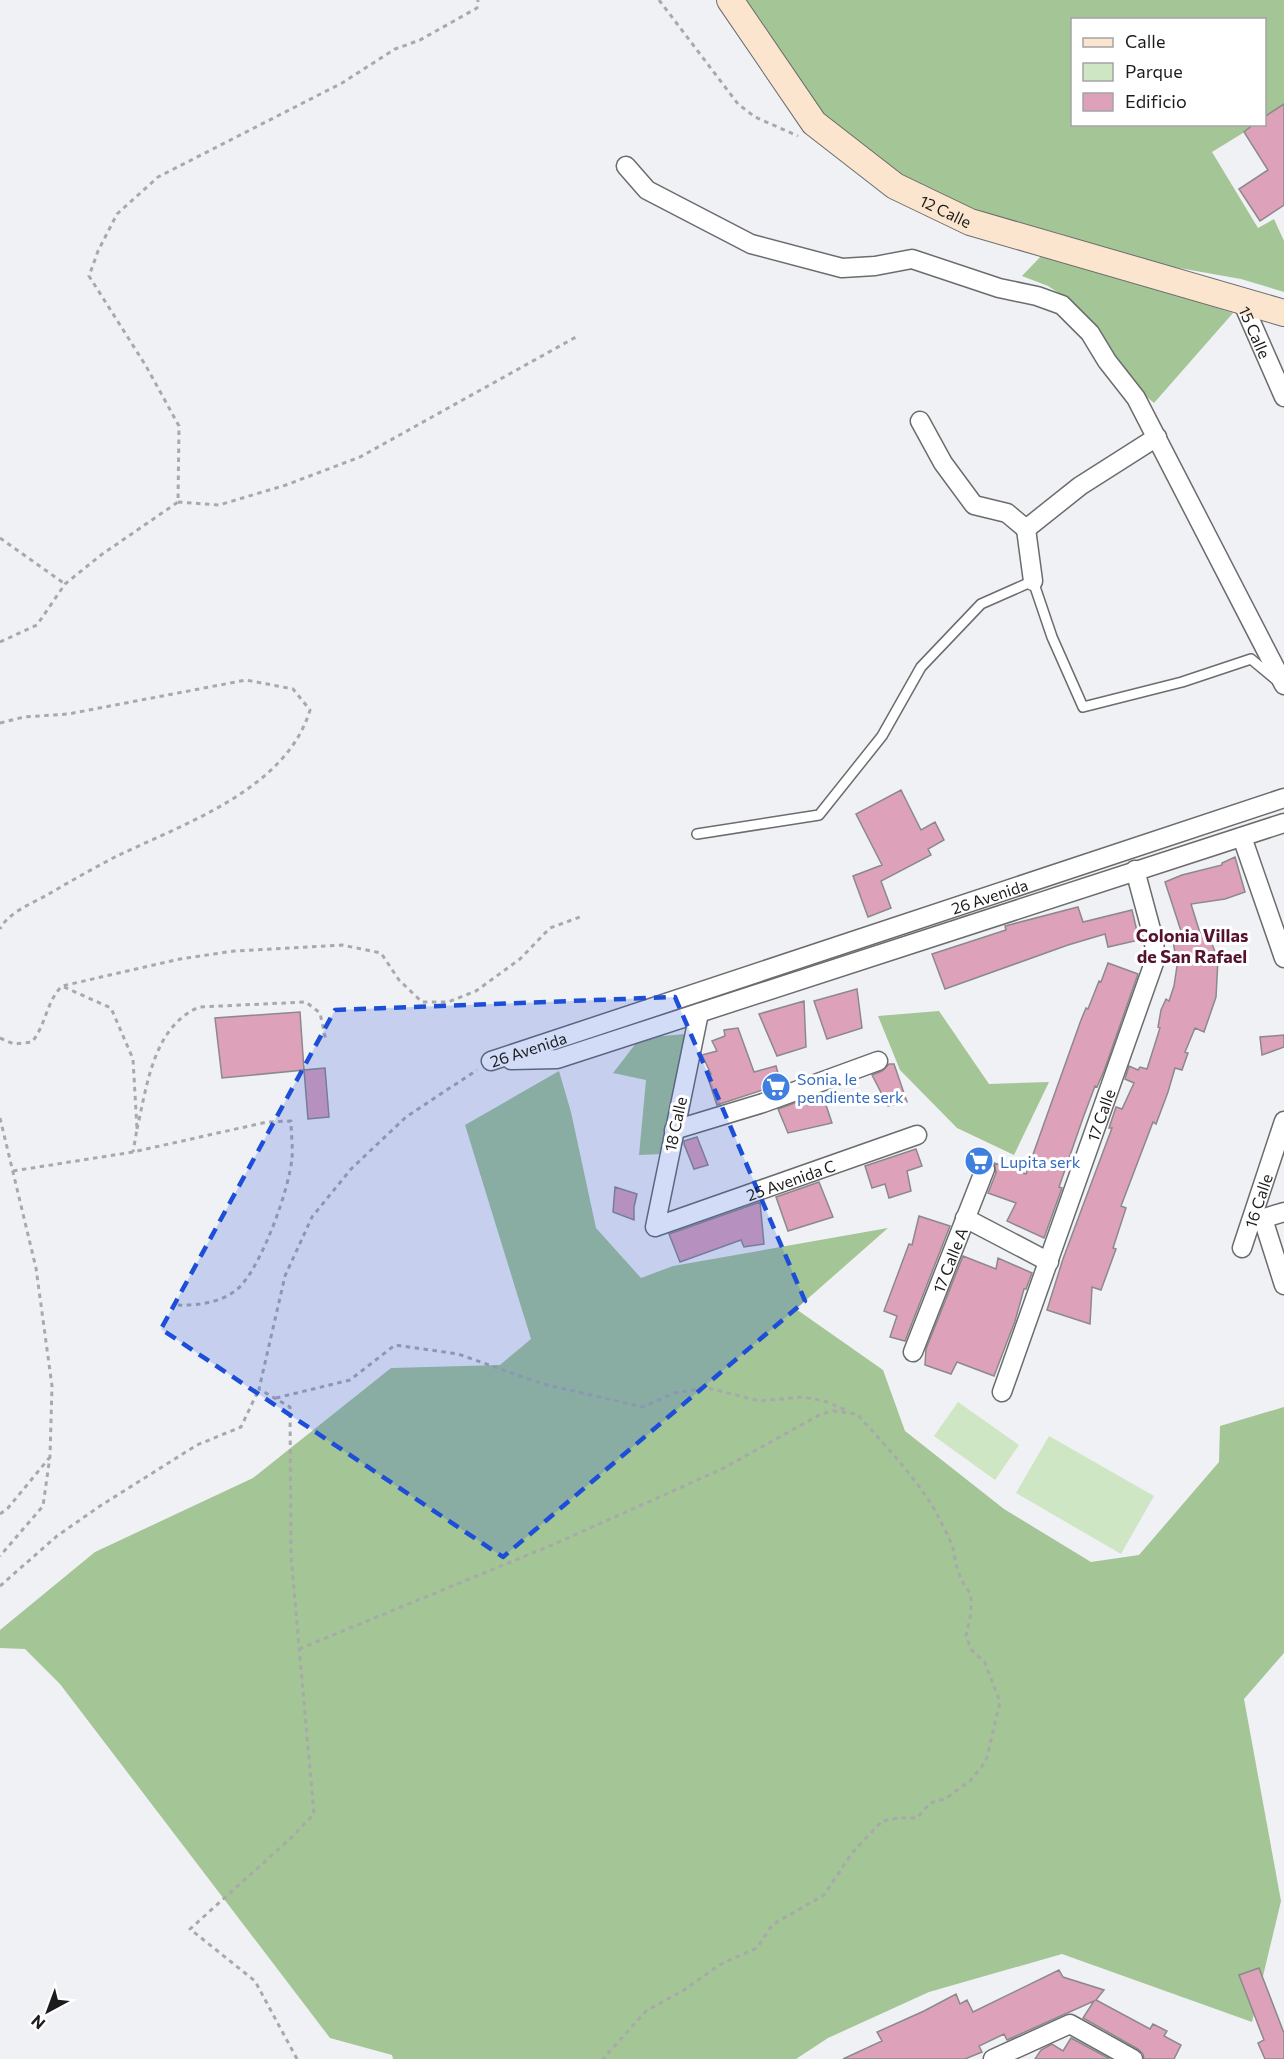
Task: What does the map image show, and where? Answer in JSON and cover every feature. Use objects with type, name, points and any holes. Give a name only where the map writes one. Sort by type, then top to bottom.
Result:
[{"type":"street","name":"12 Calle","points":[[730,0],[814,123],[895,186],[970,222],[1284,313]]},
{"type":"street","points":[[626,166],[646,190],[751,244],[842,268],[875,266],[912,259],[999,288],[1037,296],[1062,305],[1090,333],[1107,361],[1136,398],[1284,686]]},
{"type":"street","name":"12 Calle","points":[[1241,299],[1272,300],[1284,304]]},
{"type":"street","name":"15 Calle","points":[[1241,299],[1284,397]]},
{"type":"street","points":[[920,421],[943,463],[974,505],[1007,513],[1026,528],[1034,581]]},
{"type":"street","points":[[1026,528],[1080,486],[1157,437]]},
{"type":"street","name":"26 Avenida","points":[[491,1061],[1284,798]]},
{"type":"street","name":"26 Avenida","points":[[491,1061],[557,1059],[1135,870],[1284,824]]},
{"type":"street","points":[[1242,837],[1279,932],[1284,958]]},
{"type":"street","name":"17 Calle","points":[[1002,1392],[1156,957],[1154,937],[1135,870]]},
{"type":"street","name":"18 Calle","points":[[663,1224],[654,1227],[699,1013]]},
{"type":"street","points":[[674,1130],[763,1102],[878,1061]]},
{"type":"street","name":"16 Calle","points":[[1242,1248],[1256,1221],[1284,1121]]},
{"type":"street","name":"25 Avenida C","points":[[663,1224],[917,1135]]},
{"type":"street","name":"17 Calle A","points":[[913,1352],[985,1169]]},
{"type":"street","points":[[1284,1212],[1256,1221],[1284,1285]]},
{"type":"street","points":[[965,1218],[1049,1262]]},
{"type":"street","points":[[993,2059],[1071,2024],[1133,2059]]},
{"type":"street","points":[[1017,2059],[1027,2043]]},
{"type":"lane","points":[[697,834],[819,815],[882,736],[921,667],[981,604],[1034,581],[1052,637],[1083,707],[1182,682],[1251,659],[1284,686]]},
{"type":"path","points":[[178,502],[179,426],[146,366],[89,276],[98,251],[117,214],[158,177],[342,83],[395,49],[448,26],[477,8],[478,0]]},
{"type":"path","points":[[659,0],[738,104],[755,117],[805,140]]},
{"type":"path","points":[[0,642],[37,625],[65,584],[101,555],[178,502],[219,505],[286,485],[360,457],[576,337]]},
{"type":"path","points":[[0,538],[65,584]]},
{"type":"path","points":[[0,723],[24,717],[68,714],[246,680],[293,689],[309,710],[305,725],[294,746],[261,778],[236,796],[172,832],[116,857],[59,888],[6,919],[0,929]]},
{"type":"path","points":[[0,1038],[14,1044],[32,1042],[40,1033],[54,994],[62,987],[180,959],[234,951],[342,945],[381,953],[399,980],[422,1002],[448,1002],[476,991],[520,959],[550,928],[580,917]]},
{"type":"path","points":[[62,987],[111,1008],[134,1059],[137,1130]]},
{"type":"path","points":[[133,1152],[153,1061],[174,1025],[185,1013],[199,1007],[306,1002],[320,1013],[326,1041]]},
{"type":"path","points":[[0,1586],[57,1536],[100,1506],[196,1445],[241,1427],[259,1389],[285,1276],[312,1217],[351,1170],[406,1117],[491,1061]]},
{"type":"path","points":[[0,1118],[36,1268],[52,1386],[50,1456],[43,1506],[0,1556]]},
{"type":"path","points":[[13,1171],[133,1152],[267,1122],[291,1121],[292,1158],[282,1201],[256,1261],[243,1284],[223,1298],[195,1306],[176,1305]]},
{"type":"path","points":[[275,1398],[350,1380],[395,1345],[458,1354],[543,1384],[643,1407],[674,1393],[708,1388],[760,1401],[803,1397],[824,1401],[857,1414],[899,1461],[933,1507],[953,1546],[954,1560],[962,1585],[971,1594],[971,1612],[966,1636],[971,1649],[985,1663],[1000,1702],[986,1761],[971,1780],[945,1799],[930,1803],[917,1818],[882,1821],[852,1853],[824,1895],[772,1925],[757,1948],[721,1964],[684,1990],[646,2011],[603,2059]]},
{"type":"path","points":[[259,1389],[290,1407],[291,1556],[314,1814],[291,1838],[190,1929],[255,1981],[297,2059]]},
{"type":"path","points":[[299,1649],[552,1545],[690,1484],[722,1469],[821,1414],[833,1411],[857,1414]]},
{"type":"path","points":[[0,1514],[8,1508],[50,1456]]},
{"type":"highlighted area","points":[[675,997],[805,1301],[503,1557],[161,1329],[335,1010]]},
{"type":"green space","points":[[739,0],[1284,0],[1284,107],[1266,118],[1266,18],[1071,18],[1071,126],[1254,126],[1212,152],[1258,228],[1274,219],[1284,241],[1284,292],[1241,279],[1151,263],[1058,233],[962,209],[906,180],[816,113]]},
{"type":"green space","points":[[1045,252],[1233,313],[1154,403],[1120,374],[1088,318],[1071,301],[1048,286],[1022,276]]},
{"type":"green space","points":[[939,1011],[989,1084],[1049,1082],[1014,1155],[957,1128],[900,1070],[878,1016]]},
{"type":"green space","points":[[685,1034],[662,1154],[639,1155],[646,1080],[613,1073],[640,1038]]},
{"type":"green space","points":[[559,1071],[571,1112],[596,1228],[641,1278],[673,1266],[888,1228],[796,1309],[883,1370],[905,1431],[1004,1509],[1091,1562],[1139,1555],[1219,1462],[1220,1426],[1284,1407],[1284,1653],[1244,1699],[1281,1901],[1252,2022],[1062,1954],[929,1992],[828,2038],[796,2059],[393,2059],[392,2055],[330,2038],[60,1684],[25,1649],[0,1648],[0,1630],[95,1552],[253,1478],[391,1368],[500,1365],[531,1339],[465,1125]]},
{"type":"green space","points":[[958,1402],[1019,1445],[995,1480],[934,1436]]},
{"type":"green space","points":[[1049,1436],[1154,1496],[1121,1554],[1016,1493]]},
{"type":"building","points":[[1284,104],[1284,205],[1260,221],[1239,189],[1268,170],[1244,132],[1252,126],[1266,126],[1266,116]]},
{"type":"building","points":[[901,790],[921,830],[935,822],[944,840],[928,849],[931,855],[881,881],[891,908],[868,917],[853,876],[882,865],[856,814]]},
{"type":"building","points":[[1235,857],[1245,892],[1225,899],[1191,904],[1200,933],[1207,932],[1218,959],[1216,997],[1204,1032],[1195,1028],[1185,1052],[1188,1053],[1182,1070],[1175,1068],[1156,1124],[1153,1122],[1121,1206],[1126,1208],[1113,1248],[1116,1249],[1101,1290],[1092,1287],[1090,1324],[1047,1310],[1063,1259],[1112,1128],[1109,1128],[1116,1107],[1122,1109],[1134,1083],[1125,1079],[1129,1066],[1138,1070],[1140,1067],[1147,1069],[1160,1028],[1158,1027],[1161,1010],[1166,999],[1169,1001],[1174,986],[1177,966],[1173,940],[1183,937],[1165,882],[1182,875],[1222,865]]},
{"type":"building","points":[[1078,907],[1083,922],[1132,910],[1139,940],[1108,947],[1105,934],[945,989],[932,954],[1006,930],[1005,926]]},
{"type":"building","points":[[1108,963],[1138,974],[1104,1071],[1097,1087],[1095,1086],[1083,1118],[1044,1238],[1007,1221],[1016,1203],[988,1193],[996,1173],[994,1163],[1026,1174],[1081,1020],[1099,981],[1101,982]]},
{"type":"building","points":[[857,989],[862,1028],[827,1039],[814,1001]]},
{"type":"building","points":[[804,1001],[806,1047],[777,1056],[759,1014]]},
{"type":"building","points":[[300,1012],[304,1070],[222,1078],[215,1018]]},
{"type":"building","points":[[738,1028],[754,1072],[776,1066],[781,1084],[717,1105],[707,1075],[711,1074],[702,1055],[717,1051],[712,1041],[725,1036],[724,1030]]},
{"type":"building","points":[[1284,1035],[1284,1047],[1262,1055],[1260,1037]]},
{"type":"building","points":[[889,1064],[894,1064],[907,1102],[888,1106],[872,1075],[882,1071]]},
{"type":"building","points":[[325,1068],[329,1117],[308,1119],[304,1070]]},
{"type":"building","points":[[822,1093],[832,1123],[788,1133],[778,1109]]},
{"type":"building","points":[[697,1137],[708,1165],[694,1169],[684,1141]]},
{"type":"building","points":[[916,1149],[922,1166],[907,1171],[911,1191],[889,1198],[885,1184],[872,1188],[865,1166]]},
{"type":"building","points":[[819,1182],[833,1217],[788,1231],[776,1197]]},
{"type":"building","points":[[615,1187],[637,1194],[634,1220],[613,1212]]},
{"type":"building","points":[[760,1202],[764,1244],[744,1247],[741,1240],[680,1262],[669,1234]]},
{"type":"building","points":[[919,1216],[950,1226],[905,1341],[890,1337],[897,1316],[884,1311],[909,1244],[912,1245]]},
{"type":"building","points":[[963,1256],[996,1269],[998,1258],[1032,1273],[1024,1289],[1015,1321],[994,1376],[957,1362],[951,1374],[925,1365],[926,1349]]},
{"type":"building","points":[[1259,1968],[1284,2033],[1284,2059],[1265,2059],[1258,2043],[1264,2040],[1239,1975]]},
{"type":"building","points":[[1059,1970],[1063,1977],[1104,1990],[1096,2000],[1150,2029],[1153,2024],[1167,2031],[1164,2036],[1181,2045],[1174,2059],[1144,2059],[1138,2049],[1083,2018],[1094,2001],[1007,2040],[1004,2034],[979,2046],[982,2052],[965,2059],[843,2059],[882,2041],[877,2032],[956,1994],[960,2004],[967,2000],[973,2012]]},
{"type":"building","points":[[1071,2038],[1110,2059],[1035,2059],[1041,2050],[1052,2044],[1063,2051]]},
{"type":"place","name":"Sonia. le pendiente serk","points":[[776,1087]]},
{"type":"place","name":"Lupita serk","points":[[979,1161]]},
{"type":"district","name":"Colonia Villas de San Rafael","points":[[1192,945]]}]
